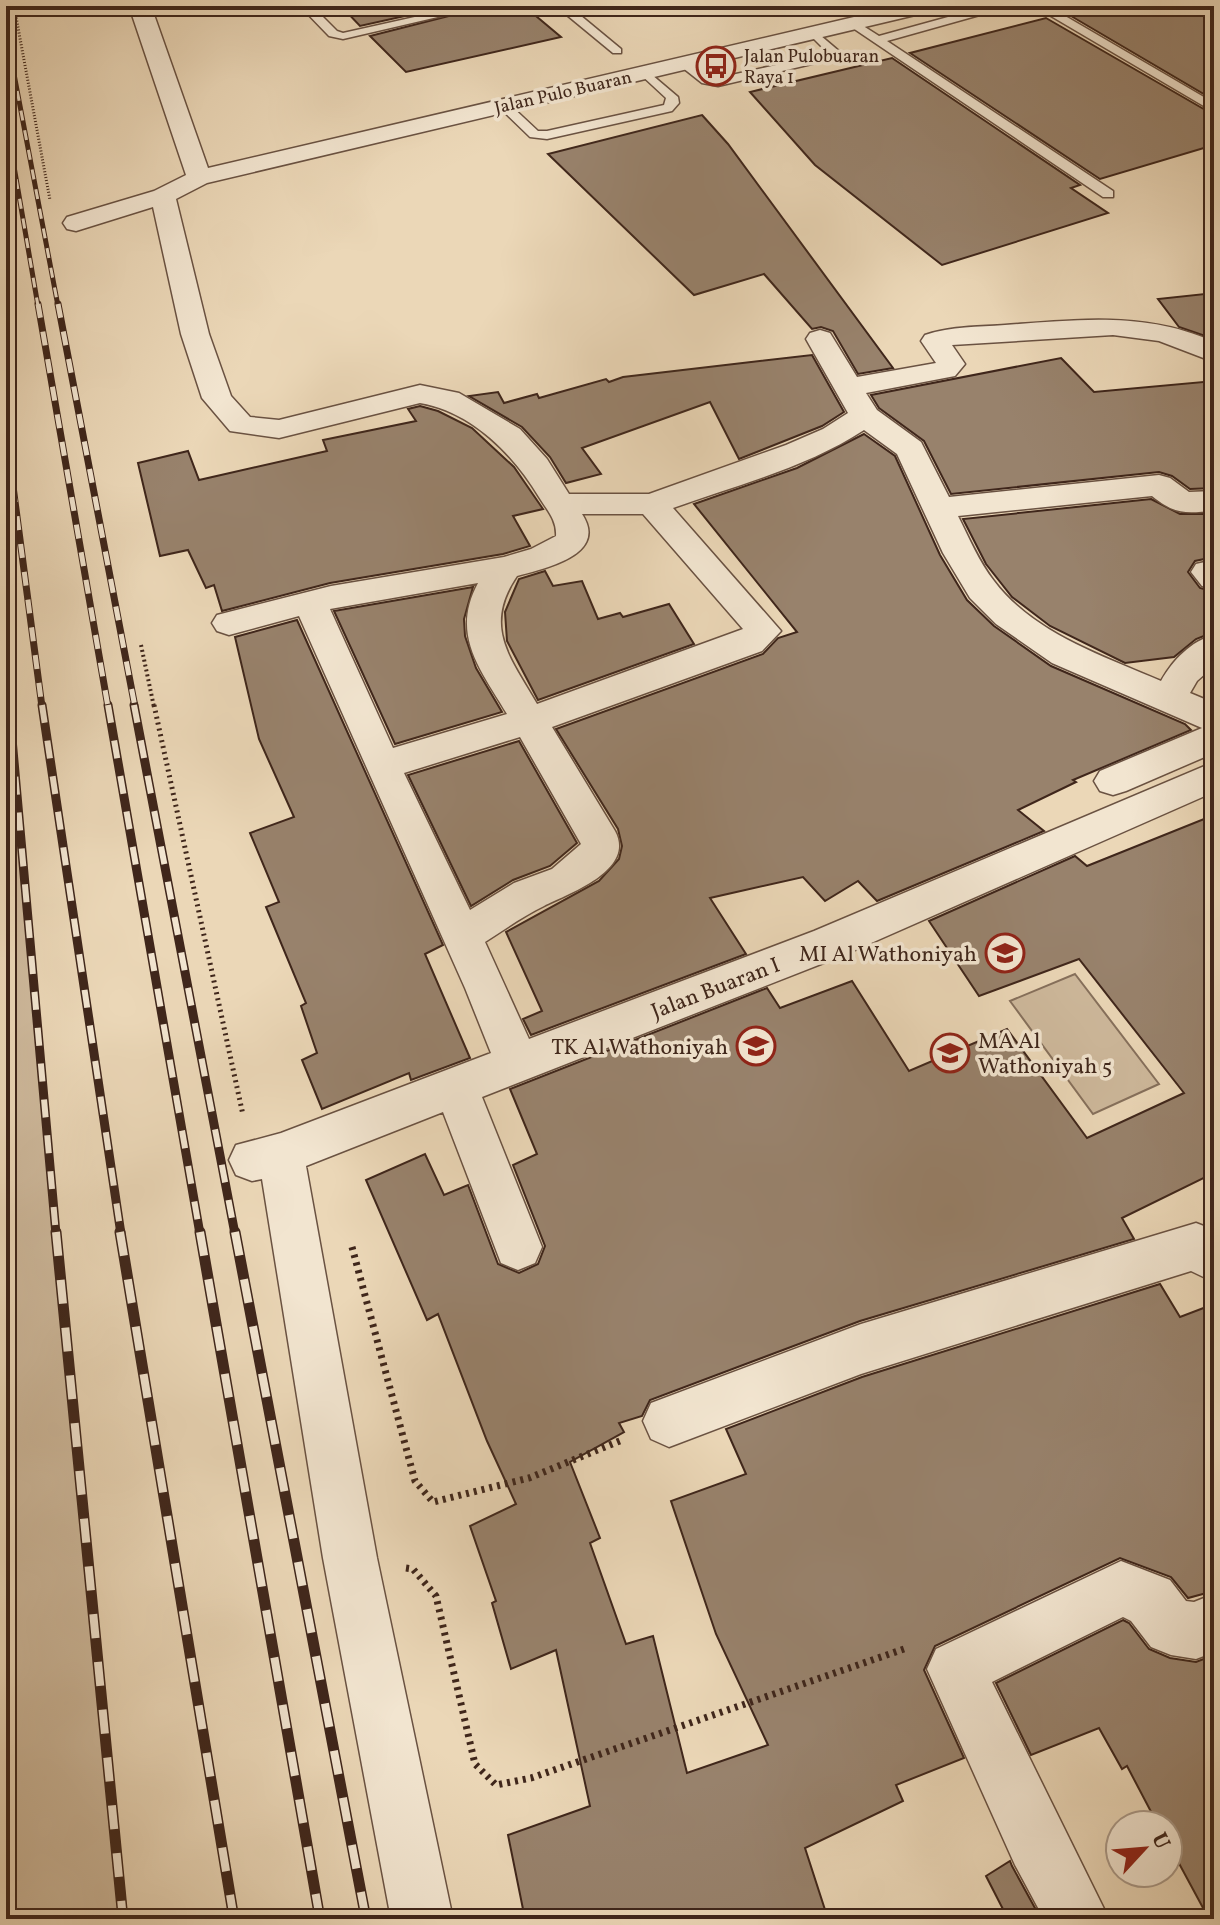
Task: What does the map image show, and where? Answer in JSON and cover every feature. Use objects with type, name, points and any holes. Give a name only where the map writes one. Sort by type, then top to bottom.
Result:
[{"type":"street","points":[[140,6],[187,152],[199,178]]},
{"type":"street","name":"Jalan Pulo Buaran","points":[[76,223],[163,196],[199,178],[853,24],[884,10],[928,6]]},
{"type":"street","name":"Jalan Pulo Buaran","points":[[587,58],[625,49]]},
{"type":"street","points":[[187,152],[218,144]]},
{"type":"street","points":[[163,196],[195,334],[217,398],[241,425],[279,429],[420,394],[448,399],[509,436],[536,466],[573,525],[572,541],[543,557],[505,568],[437,577],[229,623]]},
{"type":"street","points":[[848,387],[945,370],[951,364],[935,341],[966,335],[1108,324],[1183,338],[1214,353]]},
{"type":"street","points":[[820,339],[865,416],[910,449],[960,553],[982,590],[1008,616],[1064,654],[1214,718]]},
{"type":"street","points":[[561,504],[652,504],[723,481],[810,447],[865,416]]},
{"type":"street","points":[[939,508],[1159,485],[1182,503],[1214,501]]},
{"type":"street","points":[[382,766],[528,721],[750,642],[764,631],[652,504]]},
{"type":"street","points":[[462,935],[528,895],[566,880],[600,851],[601,842],[486,648],[483,630],[489,589],[505,568]]},
{"type":"street","points":[[1214,571],[1208,572],[1214,578]]},
{"type":"street","points":[[310,603],[462,935],[517,1064]]},
{"type":"street","points":[[1168,699],[1184,672],[1214,647]]},
{"type":"street","points":[[1113,781],[1214,738]]},
{"type":"street","name":"Jalan Buaran I","points":[[266,1157],[456,1088],[829,943],[1214,776]]},
{"type":"street","points":[[456,1088],[518,1247]]},
{"type":"street","points":[[266,1157],[422,1919]]},
{"type":"street","points":[[669,1421],[861,1349],[1196,1246],[1214,1259]]},
{"type":"street","points":[[1078,1919],[1037,1843],[956,1669],[1121,1589],[1150,1600],[1171,1627],[1196,1631],[1214,1622]]},
{"type":"lane","points":[[306,6],[333,34],[343,36],[479,6]]},
{"type":"lane","points":[[562,6],[625,49]]},
{"type":"lane","points":[[878,40],[995,9],[994,6]]},
{"type":"lane","points":[[1040,6],[1214,108]]},
{"type":"lane","points":[[853,24],[1108,194]]},
{"type":"lane","points":[[504,106],[534,134],[547,135],[668,108],[673,103],[672,97],[645,73]]},
{"type":"path","points":[[14,6],[52,210]]},
{"type":"path","points":[[141,645],[266,1157]]},
{"type":"path","points":[[350,1242],[415,1481],[433,1502],[529,1478],[669,1421]]},
{"type":"path","points":[[350,1558],[413,1569],[436,1596],[475,1764],[496,1785],[531,1778],[927,1642],[945,1652],[956,1669]]},
{"type":"shaded area","points":[[6,709],[127,1919],[6,1919]]},
{"type":"shaded area","points":[[1075,974],[1159,1084],[1093,1114],[1010,1001]]},
{"type":"building","points":[[341,6],[450,6],[360,26]]},
{"type":"building","points":[[488,6],[524,6],[561,37],[406,72],[370,36]]},
{"type":"building","points":[[1111,6],[1214,6],[1214,100],[1071,16]]},
{"type":"building","points":[[1046,18],[1214,115],[1214,145],[1100,179],[910,53]]},
{"type":"building","points":[[892,58],[1080,185],[1071,188],[1108,213],[942,265],[815,165],[750,92]]},
{"type":"building","points":[[702,115],[728,144],[893,368],[858,374],[833,331],[821,327],[812,329],[764,274],[694,295],[548,154]]},
{"type":"building","points":[[1214,293],[1214,339],[1179,327],[1158,299]]},
{"type":"building","points":[[812,355],[844,412],[822,426],[739,459],[710,402],[582,448],[601,474],[566,483],[550,457],[522,427],[469,396],[498,392],[504,403],[537,394],[539,398],[606,379],[609,382],[623,377]]},
{"type":"building","points":[[1061,358],[1094,392],[1214,381],[1214,488],[1190,489],[1172,476],[1159,472],[951,494],[924,441],[879,408],[871,395]]},
{"type":"building","points":[[420,406],[438,411],[472,428],[514,467],[543,509],[513,516],[530,546],[503,554],[330,583],[222,611],[214,585],[206,588],[188,550],[160,556],[138,463],[188,451],[199,480],[327,451],[323,440],[416,421],[408,409]]},
{"type":"building","points":[[864,434],[895,456],[940,555],[967,600],[994,626],[1051,666],[1185,724],[1191,730],[1073,780],[1076,782],[1018,810],[1044,831],[877,901],[858,881],[825,901],[803,877],[710,898],[746,954],[531,1035],[523,1019],[542,1011],[506,932],[599,881],[619,859],[622,846],[618,829],[556,729],[763,654],[778,638],[797,632],[694,504],[797,468]]},
{"type":"building","points":[[1151,499],[1180,514],[1214,514],[1214,557],[1195,561],[1188,572],[1200,588],[1214,592],[1214,632],[1196,639],[1174,657],[1125,663],[1050,626],[1012,597],[986,564],[963,519]]},
{"type":"building","points":[[545,571],[553,586],[582,581],[598,619],[620,613],[623,617],[669,604],[694,644],[538,700],[507,641],[505,612],[519,579]]},
{"type":"building","points":[[473,587],[464,619],[465,636],[476,668],[502,712],[395,744],[334,611]]},
{"type":"building","points":[[297,620],[443,945],[425,954],[470,1058],[411,1080],[409,1073],[322,1109],[302,1060],[317,1053],[301,1006],[306,1003],[266,907],[279,902],[250,833],[294,817],[259,739],[235,637]]},
{"type":"building","points":[[519,741],[577,843],[550,866],[513,880],[471,906],[408,775]]},
{"type":"building","points":[[1214,815],[1214,1173],[1122,1218],[1134,1239],[860,1321],[650,1400],[642,1416],[619,1423],[624,1432],[570,1462],[600,1538],[590,1543],[626,1644],[653,1636],[687,1773],[768,1745],[716,1634],[671,1501],[746,1474],[726,1429],[862,1377],[1160,1284],[1180,1317],[1214,1304],[1214,1591],[1188,1598],[1171,1577],[1120,1558],[935,1646],[924,1670],[964,1758],[896,1785],[903,1801],[805,1848],[828,1919],[525,1919],[508,1835],[590,1806],[556,1650],[511,1669],[492,1603],[496,1601],[470,1526],[516,1504],[487,1441],[438,1314],[427,1320],[366,1180],[425,1154],[444,1195],[468,1185],[498,1264],[519,1273],[538,1264],[545,1246],[513,1165],[537,1154],[510,1089],[767,988],[780,1008],[852,981],[909,1071],[1007,1029],[1087,1138],[1184,1093],[1079,959],[979,996],[929,921],[1075,856],[1087,866]]},
{"type":"building","points":[[1123,1620],[1129,1623],[1149,1649],[1170,1658],[1196,1662],[1214,1655],[1214,1919],[1209,1919],[1184,1873],[1184,1809],[1150,1809],[1127,1766],[1122,1769],[1099,1728],[1031,1755],[996,1683]]},
{"type":"building","points":[[1010,1861],[1041,1919],[1008,1919],[986,1876]]},
{"type":"railway","points":[[6,32],[58,306]]},
{"type":"railway","points":[[6,120],[38,306]]},
{"type":"railway","points":[[38,304],[108,707]]},
{"type":"railway","points":[[58,304],[135,707]]},
{"type":"railway","points":[[6,433],[42,707]]},
{"type":"railway","points":[[6,679],[9,707]]},
{"type":"railway","points":[[9,705],[56,1234]]},
{"type":"railway","points":[[42,705],[121,1234]]},
{"type":"railway","points":[[108,705],[200,1234]]},
{"type":"railway","points":[[134,705],[235,1234]]},
{"type":"railway","points":[[56,1232],[123,1919]]},
{"type":"railway","points":[[120,1232],[234,1919]]},
{"type":"railway","points":[[200,1232],[320,1919]]},
{"type":"railway","points":[[235,1232],[366,1919]]},
{"type":"place","name":"Jalan Pulobuaran Raya 1","points":[[716,66]]},
{"type":"place","name":"MI Al Wathoniyah","points":[[1005,953]]},
{"type":"place","name":"TK Al Wathoniyah","points":[[756,1046]]},
{"type":"place","name":"MA Al Wathoniyah 5","points":[[950,1053]]}]
